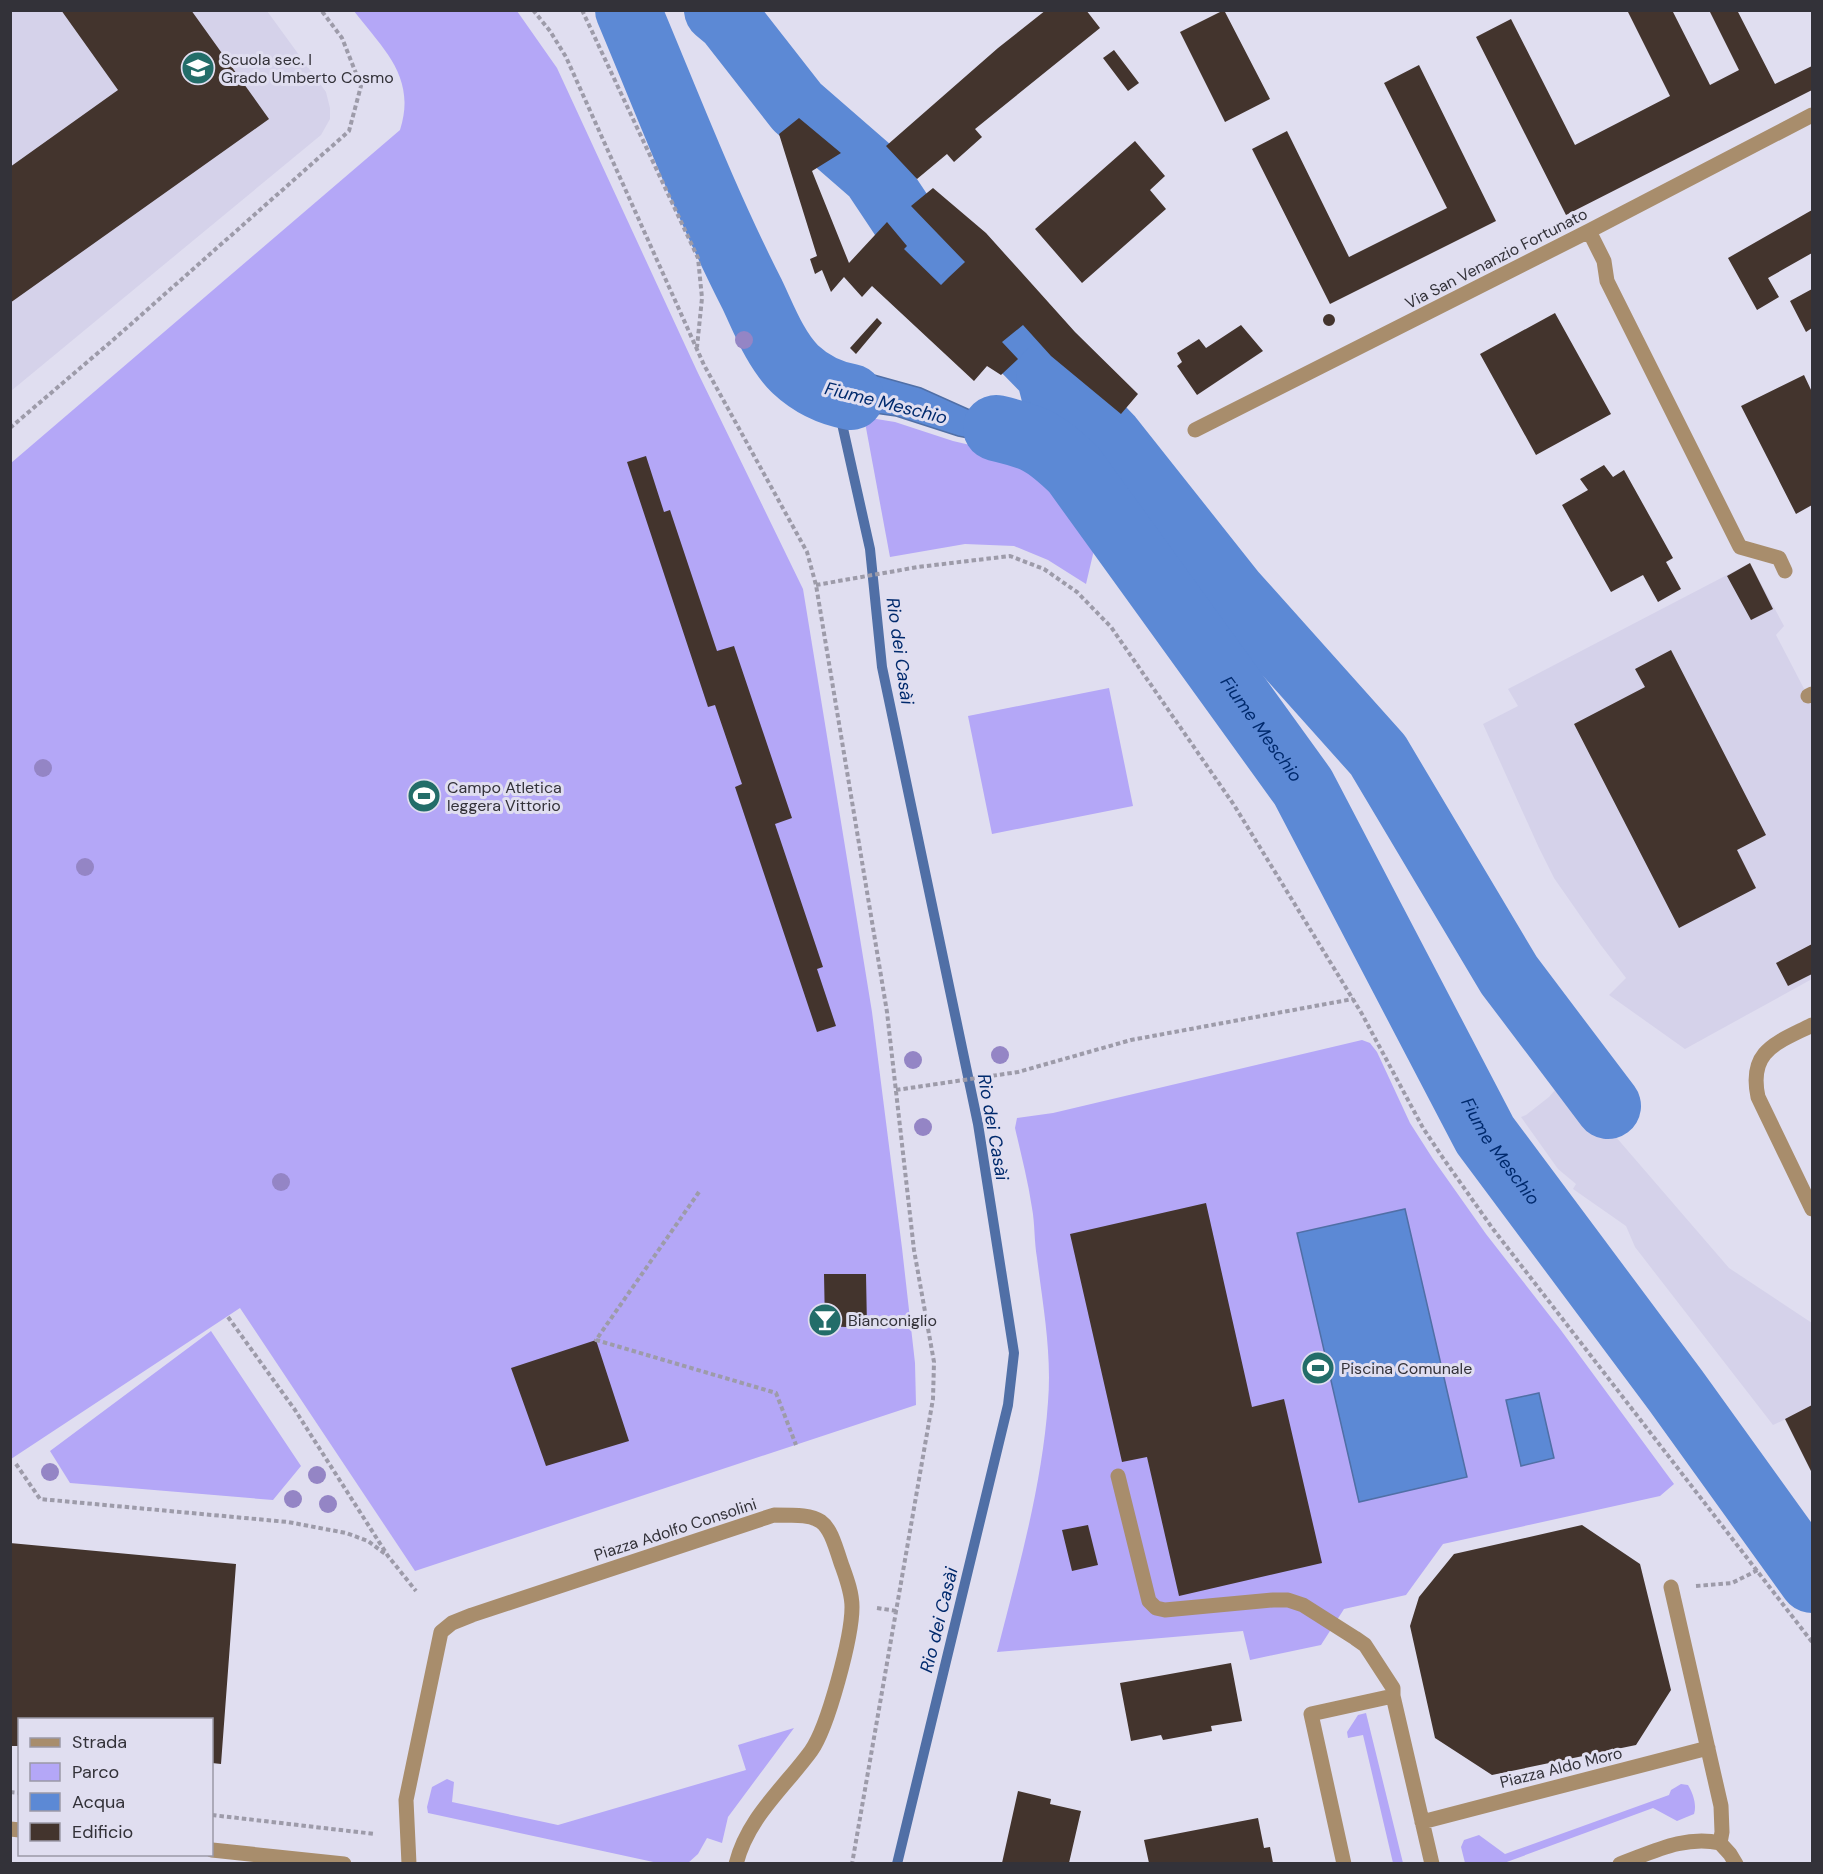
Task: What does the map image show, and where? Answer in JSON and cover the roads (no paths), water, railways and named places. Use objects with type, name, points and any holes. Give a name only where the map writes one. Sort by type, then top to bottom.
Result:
[{"type":"street","name":"Via San Venanzio Fortunato","points":[[1195,430],[1589,231],[1812,115]]},
{"type":"street","points":[[1589,231],[1604,261],[1607,281],[1740,547],[1779,558],[1785,571]]},
{"type":"street","points":[[1812,1025],[1767,1051],[1759,1062],[1755,1084],[1758,1097],[1812,1209]]},
{"type":"street","points":[[1118,1476],[1149,1601],[1156,1608],[1165,1610],[1288,1600],[1303,1605],[1365,1645],[1393,1688],[1432,1863]]},
{"type":"street","name":"Piazza Adolfo Consolini","points":[[409,1863],[406,1800],[441,1632],[452,1623],[472,1615],[774,1515],[803,1515],[821,1520],[831,1533],[850,1590],[852,1618],[849,1634],[828,1717],[821,1735],[749,1830],[736,1863]]},
{"type":"street","points":[[1671,1587],[1721,1806],[1720,1843]]},
{"type":"street","points":[[1344,1863],[1311,1714],[1393,1696]]},
{"type":"street","name":"Piazza Aldo Moro","points":[[1422,1821],[1708,1748]]},
{"type":"street","points":[[1620,1863],[1677,1843],[1701,1840],[1720,1843],[1736,1863]]},
{"type":"street","points":[[213,1850],[344,1863]]},
{"type":"water","points":[[781,323],[829,357],[867,373],[921,388],[970,410],[1014,417],[1051,432],[1072,451],[1074,470],[1033,451],[958,436],[896,416],[853,410],[840,411],[804,390],[783,367],[778,346]]},
{"type":"water","points":[[1405,1209],[1467,1477],[1359,1502],[1297,1233]]},
{"type":"water","points":[[1539,1393],[1554,1458],[1521,1466],[1506,1400]]},
{"type":"waterway","name":"Fiume Meschio","points":[[628,10],[703,189],[776,343],[788,361],[807,379],[835,393],[851,397]]},
{"type":"waterway","points":[[717,10],[729,20],[797,107],[874,174],[918,240],[1049,374],[1060,417]]},
{"type":"waterway","points":[[1049,374],[1110,438],[1233,593],[1378,755],[1509,975],[1608,1106]]},
{"type":"waterway","name":"Rio dei Casài","points":[[836,397],[870,549],[882,667],[978,1124],[1014,1353],[1008,1405],[897,1864]]},
{"type":"waterway","name":"Fiume Meschio","points":[[996,428],[1021,434],[1039,442],[1074,470],[1303,787],[1485,1135],[1676,1391],[1812,1580]]},
{"type":"place","name":"Scuola sec. I Grado Umberto Cosmo","points":[[198,68]]},
{"type":"place","name":"Campo Atletica leggera Vittorio","points":[[424,796]]},
{"type":"place","name":"Bianconiglio","points":[[825,1320]]},
{"type":"place","name":"Piscina Comunale","points":[[1318,1368]]}]
